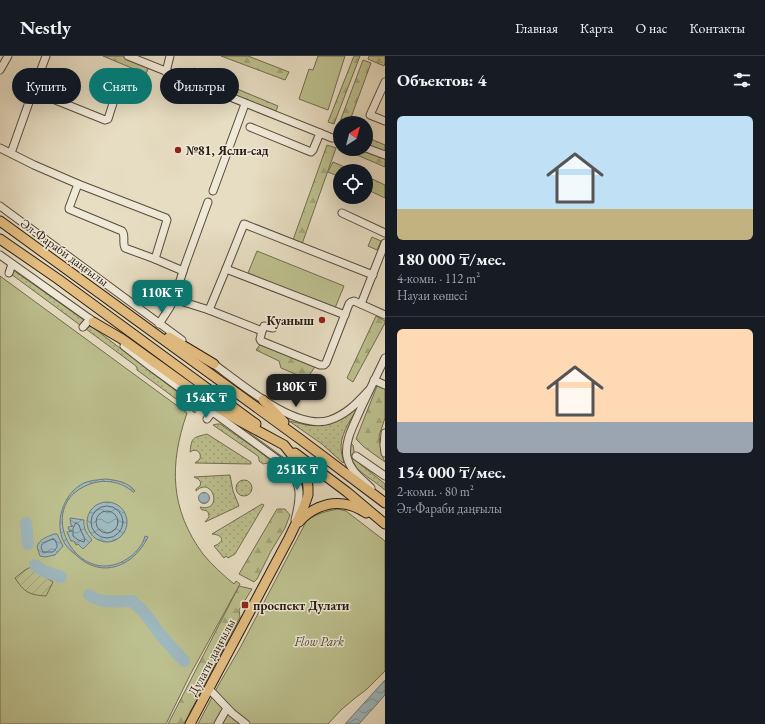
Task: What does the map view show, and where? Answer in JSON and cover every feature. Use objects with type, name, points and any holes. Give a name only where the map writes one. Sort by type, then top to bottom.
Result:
[{"type":"main road","name":"Әл-Фараби даңғылы","points":[[0,220],[385,502]]},
{"type":"main road","name":"Әл-Фараби даңғылы","points":[[0,239],[58,279],[284,444],[347,492],[385,524]]},
{"type":"main road","points":[[116,306],[214,364]]},
{"type":"main road","points":[[92,320],[122,339],[215,406],[236,419],[284,444],[304,472],[308,487],[306,501],[288,538]]},
{"type":"main road","points":[[263,400],[300,439]]},
{"type":"main road","points":[[288,538],[301,520],[314,509],[334,504],[342,503],[350,505],[385,524]]},
{"type":"main road","name":"Дулати даңғылы","points":[[190,724],[288,538]]},
{"type":"street","points":[[1,69],[4,56]]},
{"type":"street","points":[[1,69],[8,56]]},
{"type":"street","points":[[42,68],[46,56]]},
{"type":"street","points":[[128,56],[160,69]]},
{"type":"street","points":[[167,68],[170,56]]},
{"type":"street","points":[[385,82],[370,115],[385,121]]},
{"type":"street","points":[[239,102],[333,138]]},
{"type":"street","points":[[11,153],[28,104]]},
{"type":"street","points":[[65,104],[105,120],[108,119],[114,104]]},
{"type":"street","points":[[213,191],[245,104]]},
{"type":"street","points":[[250,127],[311,152],[320,133]]},
{"type":"street","points":[[0,148],[78,184],[166,218],[167,220],[155,258]]},
{"type":"street","points":[[373,151],[385,155]]},
{"type":"street","points":[[78,184],[69,209],[122,231],[124,234],[124,245],[126,248],[155,258],[183,271]]},
{"type":"street","points":[[159,324],[174,298],[208,202]]},
{"type":"street","name":"Әл-Фараби даңғылы","points":[[0,206],[278,410],[293,417],[319,422],[341,415],[354,406],[368,390]]},
{"type":"street","points":[[342,213],[385,233]]},
{"type":"street","points":[[209,310],[244,224],[372,275]]},
{"type":"street","points":[[362,304],[385,243]]},
{"type":"street","points":[[0,255],[92,320],[151,367],[288,469],[294,476],[299,491],[299,499],[293,530]]},
{"type":"street","points":[[9,273],[12,264]]},
{"type":"street","points":[[226,269],[345,315]]},
{"type":"street","points":[[174,298],[262,331]]},
{"type":"street","points":[[273,328],[264,326],[260,338],[261,341],[320,365],[324,365],[351,302],[354,301],[385,314]]},
{"type":"street","points":[[83,327],[92,320]]},
{"type":"street","points":[[385,358],[368,390],[348,438],[347,456],[350,464],[358,476],[385,502]]},
{"type":"street","points":[[374,380],[385,385]]},
{"type":"street","points":[[206,420],[212,412]]},
{"type":"street","points":[[385,433],[385,453]]},
{"type":"street","points":[[356,456],[385,476]]},
{"type":"street","points":[[208,690],[212,692],[241,723]]},
{"type":"street","points":[[218,724],[227,708]]},
{"type":"green space","points":[[103,56],[124,56],[149,66],[148,68],[132,68]]},
{"type":"green space","points":[[221,56],[248,56],[289,72],[285,80]]},
{"type":"green space","points":[[318,56],[345,56],[328,110],[299,99],[309,69],[313,70]]},
{"type":"green space","points":[[354,56],[360,56],[337,116],[333,116],[333,124],[328,122]]},
{"type":"green space","points":[[369,56],[385,56],[384,66],[368,59]]},
{"type":"green space","points":[[363,60],[371,63],[352,116],[342,116]]},
{"type":"green space","points":[[239,90],[278,106],[276,111],[239,97]]},
{"type":"green space","points":[[373,140],[385,145],[385,153],[373,149]]},
{"type":"green space","points":[[327,145],[333,147],[333,156],[302,244],[293,240]]},
{"type":"green space","points":[[373,155],[385,159],[385,167],[359,156],[373,156]]},
{"type":"green space","points":[[333,162],[338,164],[333,164],[333,174],[328,172]]},
{"type":"green space","points":[[373,179],[385,185],[385,198],[373,192]]},
{"type":"green space","points":[[372,237],[381,241],[377,250],[368,246]]},
{"type":"green space","points":[[257,251],[344,286],[335,308],[248,273]]},
{"type":"green space","points":[[13,270],[84,320],[80,325],[11,274]]},
{"type":"green space","points":[[0,276],[187,413],[181,432],[175,469],[179,503],[184,520],[192,537],[210,562],[234,584],[236,581],[240,584],[190,675],[166,724],[0,724]]},
{"type":"green space","points":[[376,316],[385,321],[385,323],[353,382],[347,378]]},
{"type":"green space","points":[[91,326],[196,406],[195,413],[137,370],[136,366],[86,329]]},
{"type":"green space","points":[[262,342],[316,365],[307,379],[281,368],[279,361],[256,350]]},
{"type":"green space","points":[[158,368],[298,468],[302,474],[306,491],[301,506],[296,474],[285,462]]},
{"type":"green space","points":[[377,386],[385,389],[385,418],[379,436],[382,455],[385,462],[364,447],[356,439]]},
{"type":"green space","points":[[361,403],[343,434],[341,446],[343,463],[322,444],[289,421],[305,425],[330,424],[351,413]]},
{"type":"green space","points":[[220,424],[254,448],[286,475],[268,463],[263,464],[259,461],[258,456],[213,425]]},
{"type":"green space","points":[[207,434],[251,462],[251,464],[195,463],[200,459],[200,454],[196,450],[190,452],[191,443],[196,437]]},
{"type":"green space","points":[[350,443],[353,445],[355,457],[359,463],[385,484],[385,490],[356,467],[352,460]]},
{"type":"green space","points":[[230,475],[233,491],[239,506],[205,522],[209,517],[209,514],[200,507],[212,505],[214,500],[213,495],[207,488],[202,487],[196,491],[196,489],[200,486],[200,482],[194,477]]},
{"type":"green space","points":[[241,480],[247,480],[252,485],[250,494],[247,496],[241,496],[236,491],[236,485]]},
{"type":"green space","points":[[262,504],[264,505],[235,554],[228,558],[226,556],[224,558],[214,546],[220,543],[222,539],[221,537],[212,534]]},
{"type":"green space","points":[[277,509],[285,509],[290,515],[285,528],[254,582],[239,574]]},
{"type":"green space","name":"Flow Park","points":[[338,509],[346,511],[385,541],[385,671],[367,689],[341,710],[328,724],[198,724],[240,648],[307,520],[322,513]]},
{"type":"green space","points":[[31,567],[53,582],[46,596],[31,594],[24,590],[15,578]]},
{"type":"green space","points":[[239,586],[252,589],[239,610],[240,617],[184,724],[168,724]]},
{"type":"water","points":[[105,479],[129,485],[135,491],[133,492],[118,483],[107,481],[90,484],[73,495],[64,509],[63,525],[68,541],[78,555],[92,564],[109,566],[127,559],[138,549],[145,536],[148,537],[134,556],[126,562],[107,568],[96,567],[86,563],[73,553],[65,544],[60,527],[62,510],[70,494],[84,483]]},
{"type":"water","points":[[202,493],[206,493],[208,494],[208,502],[202,503],[199,500],[199,496]]},
{"type":"water","points":[[107,502],[115,504],[121,508],[125,514],[127,522],[125,530],[121,536],[115,540],[107,542],[99,540],[93,536],[89,530],[87,522],[89,514],[93,508],[99,504]]},
{"type":"water","points":[[70,518],[84,520],[86,531],[92,540],[83,549],[78,544],[76,545],[74,541],[71,541],[67,532],[72,531],[69,530],[68,527],[73,526],[71,525]]},
{"type":"water","points":[[54,534],[57,534],[63,546],[55,555],[45,557],[40,556],[37,547],[38,544]]},
{"type":"water","points":[[385,680],[385,695],[359,724],[345,724]]},
{"type":"waterway","points":[[26,523],[28,544]]},
{"type":"waterway","points":[[35,565],[44,571],[61,577]]},
{"type":"waterway","points":[[89,595],[104,601],[132,601],[142,610],[159,633],[184,661]]},
{"type":"place","name":"№81, Ясли-сад","points":[[178,150]]},
{"type":"place","name":"Куаныш","points":[[322,320]]},
{"type":"place","name":"проспект Дулати","points":[[245,605]]}]
